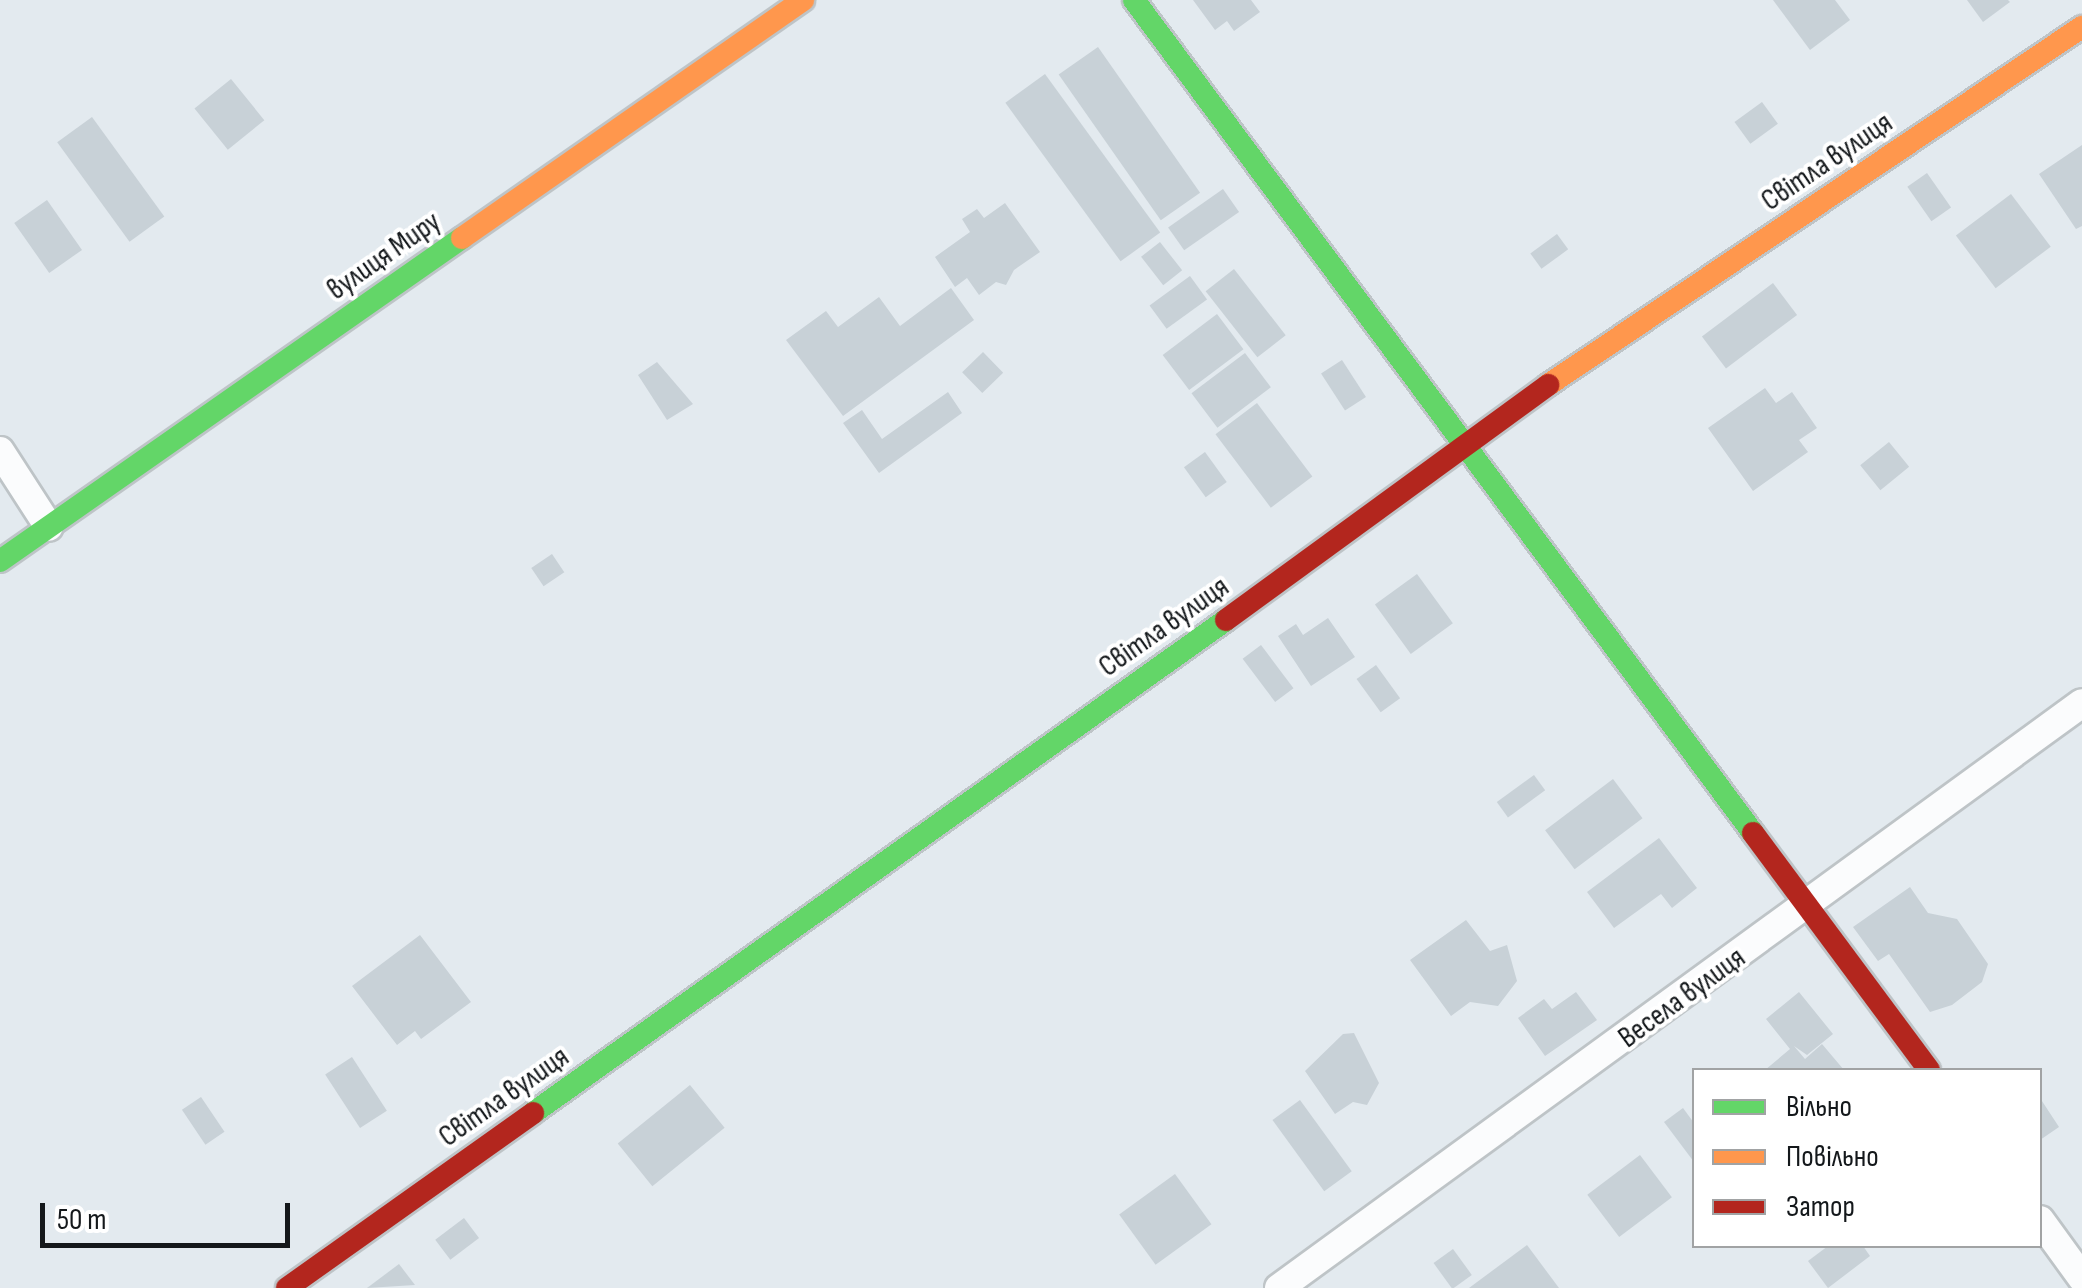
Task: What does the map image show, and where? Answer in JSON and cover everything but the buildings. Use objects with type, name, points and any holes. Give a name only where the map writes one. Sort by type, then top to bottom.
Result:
[{"type":"street","name":"вулиця Миру","points":[[0,561],[803,0]]},
{"type":"street","points":[[1134,0],[1459,445],[1928,1068]]},
{"type":"street","name":"Світла вулиця","points":[[288,1288],[1368,519],[1459,445],[2082,27]]},
{"type":"street","points":[[0,451],[49,527]]},
{"type":"street","name":"Весела вулиця","points":[[1279,1288],[1808,908],[2082,703]]},
{"type":"street","points":[[2042,1223],[2082,1278]]},
{"type":"traffic: fast","points":[[1134,0],[1753,833]]},
{"type":"traffic: fast","points":[[0,561],[462,238]]},
{"type":"traffic: fast","points":[[533,1113],[1226,620]]},
{"type":"traffic: slow","points":[[462,238],[803,0]]},
{"type":"traffic: slow","points":[[1548,385],[2082,27]]},
{"type":"traffic: jam","points":[[1226,620],[1548,385]]},
{"type":"traffic: jam","points":[[1753,833],[1928,1068]]},
{"type":"traffic: jam","points":[[287,1288],[533,1113]]}]
